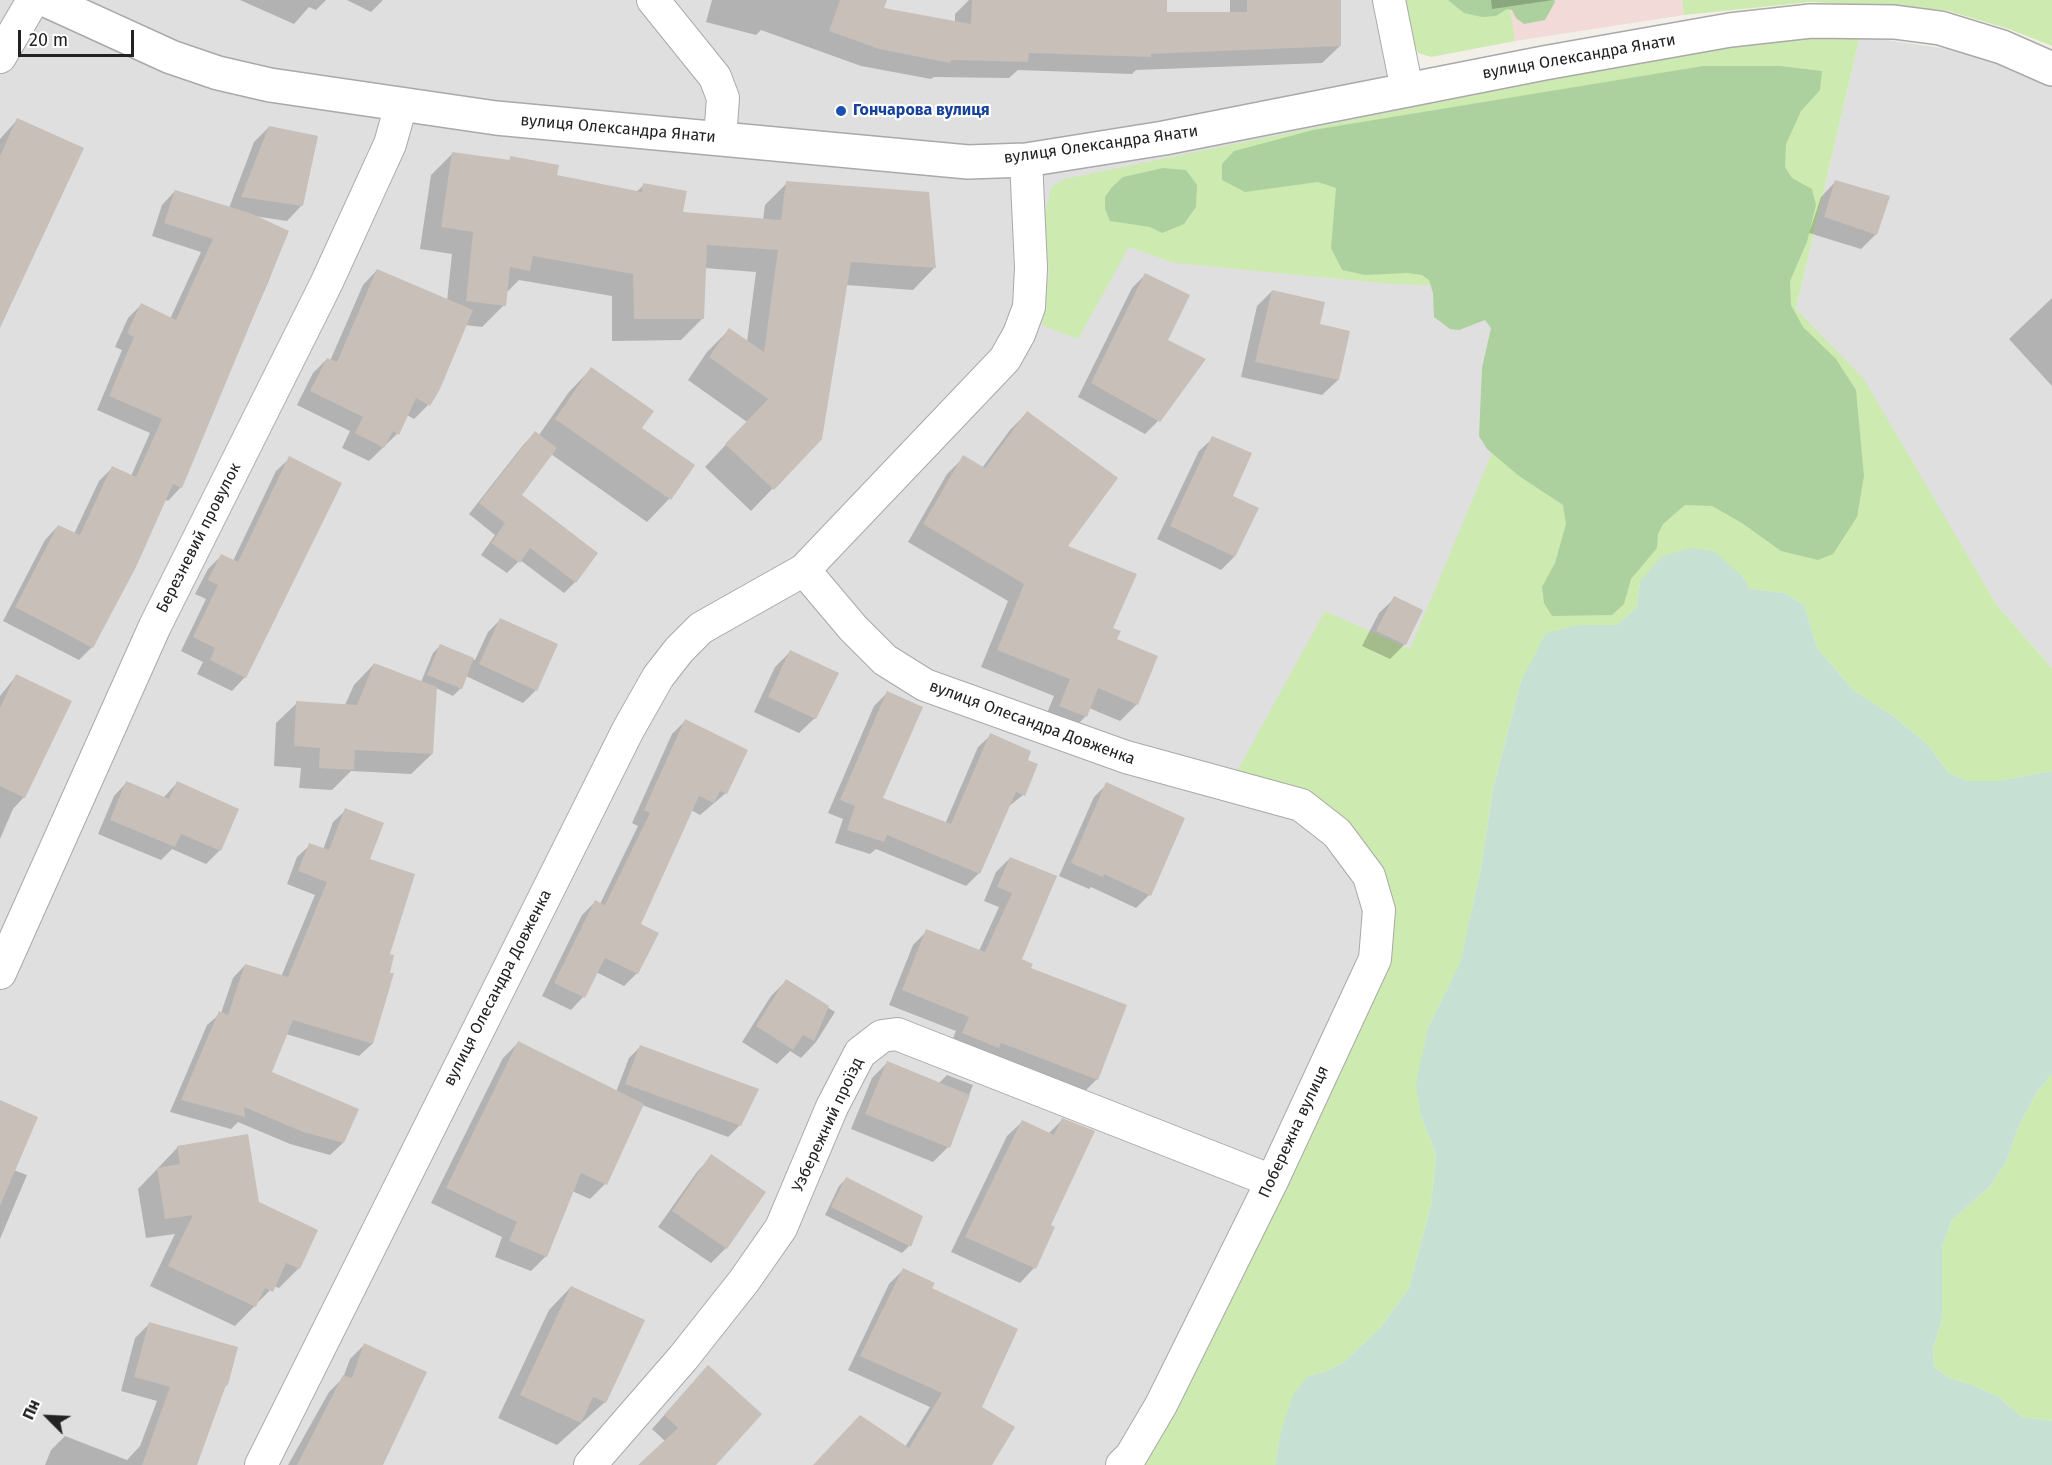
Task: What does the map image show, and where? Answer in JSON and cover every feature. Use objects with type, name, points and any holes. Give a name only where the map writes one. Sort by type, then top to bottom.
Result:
[{"type":"street","points":[[0,57],[33,0]]},
{"type":"street","name":"вулиця Олександра Янати","points":[[46,0],[171,57],[218,73],[270,85],[496,118],[968,162],[1026,160],[1164,138],[1719,32],[1811,21],[1894,22],[1940,28],[2002,47],[2052,69]]},
{"type":"street","points":[[653,0],[715,77],[723,98],[720,138]]},
{"type":"street","points":[[1389,0],[1407,90]]},
{"type":"street","name":"Березневий провулок","points":[[0,973],[155,626],[326,284],[390,144],[401,105]]},
{"type":"street","name":"вулиця Олесандра Довженка","points":[[261,1465],[602,783],[658,677],[679,650],[701,628],[804,570],[1005,358],[1019,334],[1029,307],[1031,268],[1026,160]]},
{"type":"street","name":"вулиця Олесандра Довженка","points":[[804,570],[853,628],[885,660],[925,685],[1126,757],[1301,805]]},
{"type":"street","name":"Побережна вулиця","points":[[1122,1465],[1131,1456],[1161,1405],[1272,1181],[1375,959],[1379,910],[1369,876],[1337,833],[1301,805]]},
{"type":"street","name":"Узбережний проїзд","points":[[590,1465],[690,1350],[744,1281],[781,1228],[832,1107],[860,1053],[882,1036],[897,1034],[1272,1181]]},
{"type":"shaded area","points":[[0,0],[1389,0],[1408,90],[1544,63],[1580,252],[1369,876],[1375,959],[1122,1465],[0,1465]]},
{"type":"shaded area","points":[[1509,0],[1682,0],[1684,15],[1515,41]]},
{"type":"shaded area","points":[[1860,36],[1941,48],[1996,61],[2052,86],[2052,668],[1996,604],[1796,309]]},
{"type":"green space","points":[[1399,0],[1509,0],[1515,41],[1431,57],[1418,53],[1402,17]]},
{"type":"green space","points":[[1448,0],[1554,0],[1555,2],[1545,20],[1524,24],[1516,18],[1512,10],[1507,9],[1496,16],[1482,17],[1464,13]]},
{"type":"green space","points":[[1682,0],[2052,0],[2052,46],[2009,29],[1945,10],[1811,2],[1684,15]]},
{"type":"green space","points":[[1860,36],[1796,309],[1864,379],[1996,604],[2052,668],[2052,771],[1998,781],[1968,781],[1949,773],[1927,744],[1892,715],[1854,691],[1817,648],[1804,605],[1785,593],[1749,589],[1742,576],[1640,582],[1637,607],[1617,625],[1579,625],[1521,681],[1493,789],[1481,868],[1460,964],[1428,1028],[1421,1116],[1436,1155],[1431,1205],[1409,1288],[1380,1328],[1344,1362],[1327,1371],[1308,1376],[1280,1435],[1276,1465],[1134,1465],[1368,997],[1381,873],[1235,775],[1325,611],[1410,649],[1510,410],[1596,290],[1392,284],[1175,263],[1129,247],[1078,339],[1042,325],[1049,275],[1045,214],[1051,188],[1064,179],[1586,72],[1736,44],[1809,37]]},
{"type":"green space","points":[[1703,66],[1780,66],[1822,71],[1820,90],[1801,111],[1786,144],[1785,167],[1792,178],[1812,189],[1816,205],[1807,242],[1790,281],[1791,305],[1803,327],[1836,359],[1856,390],[1864,476],[1857,517],[1833,554],[1818,560],[1781,551],[1742,523],[1712,506],[1685,505],[1663,524],[1658,534],[1657,548],[1631,579],[1624,604],[1612,615],[1552,616],[1544,603],[1542,587],[1555,563],[1566,524],[1563,505],[1519,476],[1487,449],[1479,436],[1482,368],[1491,328],[1485,320],[1459,330],[1450,329],[1434,317],[1433,293],[1429,280],[1422,275],[1407,273],[1365,275],[1342,270],[1331,248],[1336,188],[1318,182],[1245,192],[1222,180],[1222,164],[1234,151],[1313,130]]},
{"type":"green space","points":[[1163,168],[1186,170],[1197,185],[1196,207],[1184,224],[1162,233],[1150,227],[1110,221],[1105,209],[1105,197],[1112,187],[1123,177]]},
{"type":"green space","points":[[1690,548],[1714,551],[1742,576],[1750,589],[1785,593],[1804,605],[1817,648],[1854,691],[1892,715],[1927,744],[1949,773],[1968,781],[1998,781],[2052,771],[2052,1074],[2037,1092],[2018,1128],[2007,1160],[1991,1185],[1952,1220],[1942,1247],[1942,1319],[1933,1348],[1934,1367],[1949,1378],[1997,1396],[2022,1417],[2052,1421],[2052,1465],[1276,1465],[1280,1435],[1293,1395],[1308,1376],[1327,1371],[1344,1362],[1380,1328],[1409,1288],[1431,1205],[1436,1155],[1421,1116],[1416,1084],[1428,1028],[1460,963],[1481,868],[1493,789],[1521,681],[1546,633],[1579,625],[1617,625],[1637,607],[1640,582],[1661,557]]},
{"type":"green space","points":[[2052,1074],[2052,1421],[2022,1417],[1997,1396],[1949,1378],[1934,1367],[1933,1348],[1942,1319],[1942,1247],[1952,1220],[1991,1185],[2007,1160],[2018,1128],[2037,1092]]},
{"type":"building","points":[[840,0],[887,0],[884,8],[971,24],[972,0],[1167,0],[1167,12],[1247,12],[1247,0],[1341,0],[1341,46],[1151,54],[1151,57],[1029,53],[1028,62],[951,60],[950,63],[879,49],[829,31]]},
{"type":"building","points":[[17,118],[84,148],[0,328],[0,156]]},
{"type":"building","points":[[269,126],[318,136],[303,206],[241,197]]},
{"type":"building","points":[[452,152],[510,160],[510,156],[559,165],[557,175],[642,192],[643,183],[687,191],[683,212],[781,220],[786,181],[929,192],[936,268],[851,262],[822,439],[774,490],[725,444],[768,399],[709,357],[729,328],[764,352],[778,250],[707,245],[704,319],[634,319],[633,274],[533,256],[530,271],[510,267],[506,306],[466,301],[473,232],[441,227]]},
{"type":"building","points":[[1835,180],[1890,196],[1877,235],[1824,217]]},
{"type":"building","points":[[175,190],[250,213],[289,231],[182,488],[173,484],[136,567],[93,648],[15,607],[58,525],[80,535],[112,466],[136,477],[162,419],[109,396],[134,337],[127,333],[141,303],[176,320],[213,239],[164,223]]},
{"type":"building","points":[[377,269],[473,310],[440,389],[430,406],[416,398],[399,435],[393,431],[384,448],[355,433],[363,417],[310,391],[327,358],[337,362]]},
{"type":"building","points":[[1145,273],[1190,295],[1168,340],[1206,359],[1160,422],[1091,383]]},
{"type":"building","points":[[1272,290],[1325,302],[1320,324],[1350,331],[1339,380],[1255,362]]},
{"type":"building","points":[[591,367],[654,411],[642,428],[695,465],[671,500],[555,419]]},
{"type":"building","points":[[1027,411],[1118,478],[1068,546],[1137,574],[1113,628],[1121,631],[1117,639],[1158,656],[1138,705],[1098,688],[1087,717],[1059,706],[1070,679],[997,650],[1024,584],[923,524],[963,455],[985,468]]},
{"type":"building","points":[[535,431],[557,448],[522,495],[598,553],[576,583],[530,548],[520,563],[491,543],[505,523],[479,503]]},
{"type":"building","points":[[1212,436],[1252,453],[1233,496],[1259,508],[1235,557],[1170,526]]},
{"type":"building","points":[[289,456],[342,483],[246,678],[210,660],[215,648],[193,637],[218,585],[208,580],[221,554],[238,562]]},
{"type":"building","points":[[1394,596],[1423,610],[1406,645],[1376,631]]},
{"type":"building","points":[[500,618],[558,644],[537,691],[479,664]]},
{"type":"building","points":[[440,644],[474,658],[462,689],[427,675]]},
{"type":"building","points":[[790,650],[839,673],[816,719],[768,697]]},
{"type":"building","points":[[374,663],[437,687],[433,754],[355,750],[354,770],[319,768],[320,748],[294,746],[296,701],[357,705]]},
{"type":"building","points":[[16,674],[72,701],[25,798],[0,786],[0,708]]},
{"type":"building","points":[[887,691],[923,707],[883,798],[951,824],[990,733],[1031,751],[1028,760],[1038,764],[1025,796],[1016,792],[980,874],[887,835],[884,842],[847,830],[855,806],[840,800]]},
{"type":"building","points":[[685,719],[748,750],[727,794],[720,791],[714,803],[699,796],[641,924],[659,933],[638,974],[605,958],[585,998],[554,983],[595,900],[605,905],[650,813],[644,810]]},
{"type":"building","points":[[126,781],[169,799],[177,781],[239,809],[221,851],[181,834],[175,847],[110,820]]},
{"type":"building","points":[[1106,782],[1185,818],[1151,896],[1104,874],[1103,877],[1071,863]]},
{"type":"building","points":[[345,808],[384,823],[370,859],[415,874],[390,954],[394,955],[390,973],[394,973],[373,1044],[293,1020],[272,1072],[359,1109],[344,1143],[303,1132],[244,1107],[245,1117],[181,1100],[219,1011],[228,1015],[245,964],[288,977],[327,882],[298,871],[309,843],[329,850]]},
{"type":"building","points":[[1010,857],[1057,876],[1022,959],[1033,964],[1031,968],[1127,1005],[1098,1080],[1001,1043],[999,1048],[962,1033],[969,1017],[902,990],[926,929],[985,952],[1012,893],[997,887]]},
{"type":"building","points":[[786,979],[829,1006],[814,1041],[803,1035],[793,1050],[756,1026]]},
{"type":"building","points":[[518,1041],[644,1104],[607,1185],[581,1173],[547,1257],[509,1241],[517,1222],[446,1188]]},
{"type":"building","points":[[640,1045],[759,1089],[741,1126],[625,1084]]},
{"type":"building","points":[[887,1061],[970,1095],[950,1148],[865,1114]]},
{"type":"building","points":[[0,1100],[38,1117],[0,1206]]},
{"type":"building","points":[[1062,1118],[1095,1131],[1051,1225],[1055,1227],[1036,1269],[965,1237],[1022,1120],[1054,1135]]},
{"type":"building","points":[[248,1134],[259,1202],[318,1230],[300,1269],[286,1263],[273,1292],[265,1288],[256,1307],[168,1266],[193,1215],[165,1219],[157,1168],[180,1164],[177,1146]]},
{"type":"building","points":[[711,1154],[766,1192],[727,1249],[672,1211]]},
{"type":"building","points":[[846,1177],[923,1216],[911,1247],[831,1207]]},
{"type":"building","points":[[903,1268],[935,1283],[932,1288],[1018,1329],[982,1407],[1015,1427],[992,1465],[813,1465],[860,1415],[909,1448],[942,1393],[860,1356]]},
{"type":"building","points":[[571,1286],[645,1320],[606,1403],[593,1397],[581,1423],[520,1395]]},
{"type":"building","points":[[149,1322],[238,1347],[228,1385],[226,1385],[197,1465],[142,1465],[170,1387],[134,1377]]},
{"type":"building","points":[[364,1343],[427,1372],[383,1465],[297,1465],[343,1375],[352,1378]]},
{"type":"building","points":[[708,1365],[762,1414],[716,1465],[638,1465],[678,1428],[664,1415]]},
{"type":"place","name":"Гончарова вулиця","points":[[841,111]]}]
